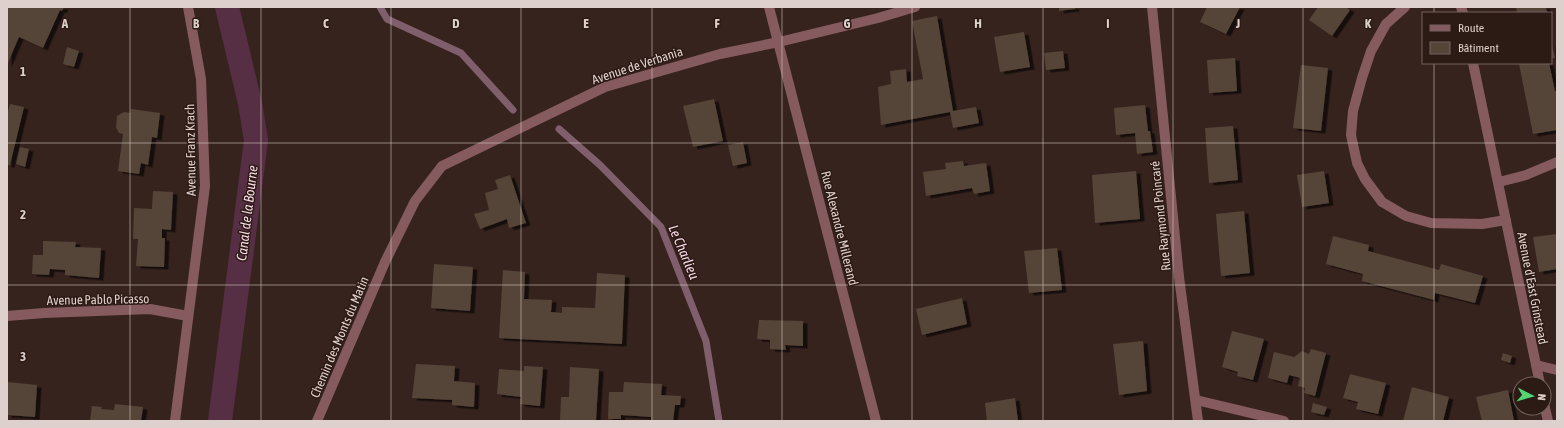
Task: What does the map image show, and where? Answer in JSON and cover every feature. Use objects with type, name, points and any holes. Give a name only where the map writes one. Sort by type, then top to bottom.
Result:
[{"type":"street","name":"Avenue Franz Krach","points":[[175,421],[205,186],[201,79],[188,7]]},
{"type":"street","name":"Rue Alexandre Millerand","points":[[769,7],[876,421]]},
{"type":"street","name":"Avenue de Verbania","points":[[385,262],[415,201],[442,166],[605,87],[720,54],[779,42],[878,18],[915,7]]},
{"type":"street","name":"Rue Raymond Poincaré","points":[[1152,7],[1179,277],[1198,421]]},
{"type":"street","name":"Avenue d'East Grinstead","points":[[1405,7],[1386,24],[1371,51],[1362,78],[1353,111],[1351,135],[1357,163],[1365,179],[1382,202],[1406,216],[1430,223],[1482,224],[1506,220]]},
{"type":"street","name":"Avenue d'East Grinstead","points":[[1473,64],[1538,376]]},
{"type":"street","points":[[1499,182],[1526,175],[1557,162]]},
{"type":"street","name":"Chemin des Monts du Matin","points":[[317,421],[385,262]]},
{"type":"street","name":"Avenue Pablo Picasso","points":[[7,316],[150,309],[188,316]]},
{"type":"street","points":[[1536,365],[1557,370]]},
{"type":"street","points":[[1196,400],[1284,421]]},
{"type":"building","points":[[7,7],[64,7],[62,11],[60,10],[43,48],[19,37],[7,65]]},
{"type":"building","points":[[1059,7],[1075,7],[1075,9],[1059,11]]},
{"type":"building","points":[[1207,7],[1240,7],[1226,34],[1200,22]]},
{"type":"building","points":[[1318,7],[1346,7],[1350,10],[1332,36],[1309,20]]},
{"type":"building","points":[[1516,7],[1546,7],[1547,12],[1517,12]]},
{"type":"building","points":[[937,16],[953,111],[976,107],[979,123],[953,128],[950,112],[881,125],[878,87],[891,84],[890,71],[906,69],[907,82],[923,79],[912,21]]},
{"type":"building","points":[[1024,32],[1030,67],[1000,72],[994,37]]},
{"type":"building","points":[[1552,46],[1555,58],[1552,58]]},
{"type":"building","points":[[67,47],[79,51],[74,67],[63,64]]},
{"type":"building","points":[[1063,51],[1065,68],[1046,70],[1044,53]]},
{"type":"building","points":[[1235,58],[1237,91],[1209,93],[1207,60]]},
{"type":"building","points":[[1519,64],[1549,64],[1555,91],[1557,91],[1557,130],[1533,134]]},
{"type":"building","points":[[1301,65],[1328,68],[1321,131],[1293,128]]},
{"type":"building","points":[[714,99],[723,141],[693,147],[683,106]]},
{"type":"building","points":[[10,104],[24,107],[10,165],[7,165],[7,110],[8,111]]},
{"type":"building","points":[[1145,105],[1148,131],[1150,131],[1153,152],[1137,154],[1135,133],[1116,135],[1114,108]]},
{"type":"building","points":[[131,109],[160,113],[157,138],[152,137],[148,165],[141,163],[139,174],[118,171],[123,134],[119,133],[116,127],[117,116],[124,112],[130,113]]},
{"type":"building","points":[[1233,126],[1238,180],[1209,183],[1205,128]]},
{"type":"building","points":[[743,142],[747,163],[733,166],[728,145]]},
{"type":"building","points":[[20,147],[29,149],[25,167],[16,164]]},
{"type":"building","points":[[963,161],[964,166],[986,163],[990,191],[974,194],[972,188],[926,196],[923,172],[946,169],[945,163]]},
{"type":"building","points":[[1136,171],[1140,219],[1095,223],[1092,175]]},
{"type":"building","points":[[1324,171],[1329,203],[1302,207],[1297,175]]},
{"type":"building","points":[[510,175],[526,223],[509,228],[507,219],[480,229],[474,214],[489,210],[485,193],[498,189],[495,180]]},
{"type":"building","points":[[153,191],[173,192],[171,230],[162,229],[162,238],[165,238],[164,267],[136,266],[138,239],[133,239],[134,208],[152,209]]},
{"type":"building","points":[[1244,211],[1250,273],[1221,276],[1216,214]]},
{"type":"building","points":[[1557,234],[1557,269],[1539,272],[1533,237]]},
{"type":"building","points":[[1333,236],[1369,245],[1368,251],[1439,270],[1441,264],[1483,276],[1475,303],[1435,293],[1434,300],[1362,281],[1363,274],[1326,264]]},
{"type":"building","points":[[43,241],[76,242],[75,247],[101,248],[99,278],[65,275],[65,270],[50,269],[49,275],[32,274],[33,255],[43,255]]},
{"type":"building","points":[[1057,248],[1062,290],[1029,293],[1024,251]]},
{"type":"building","points":[[434,264],[473,267],[470,311],[431,308]]},
{"type":"building","points":[[503,270],[525,272],[524,299],[552,300],[551,312],[562,313],[562,307],[595,308],[597,273],[625,275],[622,344],[499,338]]},
{"type":"building","points":[[962,298],[967,324],[922,335],[916,309]]},
{"type":"building","points":[[759,320],[803,321],[803,346],[785,345],[786,350],[770,349],[770,340],[757,339]]},
{"type":"building","points":[[1232,331],[1264,339],[1253,380],[1237,376],[1238,372],[1222,367]]},
{"type":"building","points":[[1143,341],[1147,391],[1119,395],[1113,344]]},
{"type":"building","points":[[1311,349],[1326,353],[1315,396],[1304,393],[1305,388],[1298,386],[1300,378],[1289,375],[1287,383],[1268,378],[1274,352],[1294,357],[1302,351],[1309,354]]},
{"type":"building","points":[[1503,353],[1512,356],[1510,363],[1501,360]]},
{"type":"building","points":[[416,364],[455,366],[454,381],[475,383],[474,407],[452,405],[452,400],[412,398]]},
{"type":"building","points":[[524,366],[543,367],[540,406],[520,404],[521,397],[497,394],[499,369],[524,371]]},
{"type":"building","points":[[570,367],[599,369],[596,421],[560,421],[561,397],[569,397]]},
{"type":"building","points":[[1350,374],[1386,383],[1378,414],[1356,409],[1358,402],[1343,398]]},
{"type":"building","points":[[7,382],[37,385],[35,417],[7,415]]},
{"type":"building","points":[[624,382],[662,384],[661,395],[681,396],[680,405],[675,405],[673,421],[651,421],[651,417],[621,415],[621,419],[608,419],[609,392],[623,392]]},
{"type":"building","points":[[1412,387],[1449,397],[1443,421],[1403,421]]},
{"type":"building","points":[[1508,390],[1514,421],[1482,421],[1476,397]]},
{"type":"building","points":[[1015,398],[1018,421],[987,421],[985,403]]},
{"type":"building","points":[[1313,403],[1327,407],[1324,415],[1311,412]]},
{"type":"building","points":[[115,404],[143,407],[141,421],[90,421],[92,406],[102,407],[101,409],[114,410]]},
{"type":"waterway","name":"Canal de la Bourne","points":[[220,421],[256,140],[250,103],[227,7]]},
{"type":"waterway","name":"Le Charlieu","points":[[380,7],[387,19],[461,53],[513,110]]},
{"type":"waterway","name":"Le Charlieu","points":[[559,129],[600,165],[661,227],[706,341],[719,421]]}]
